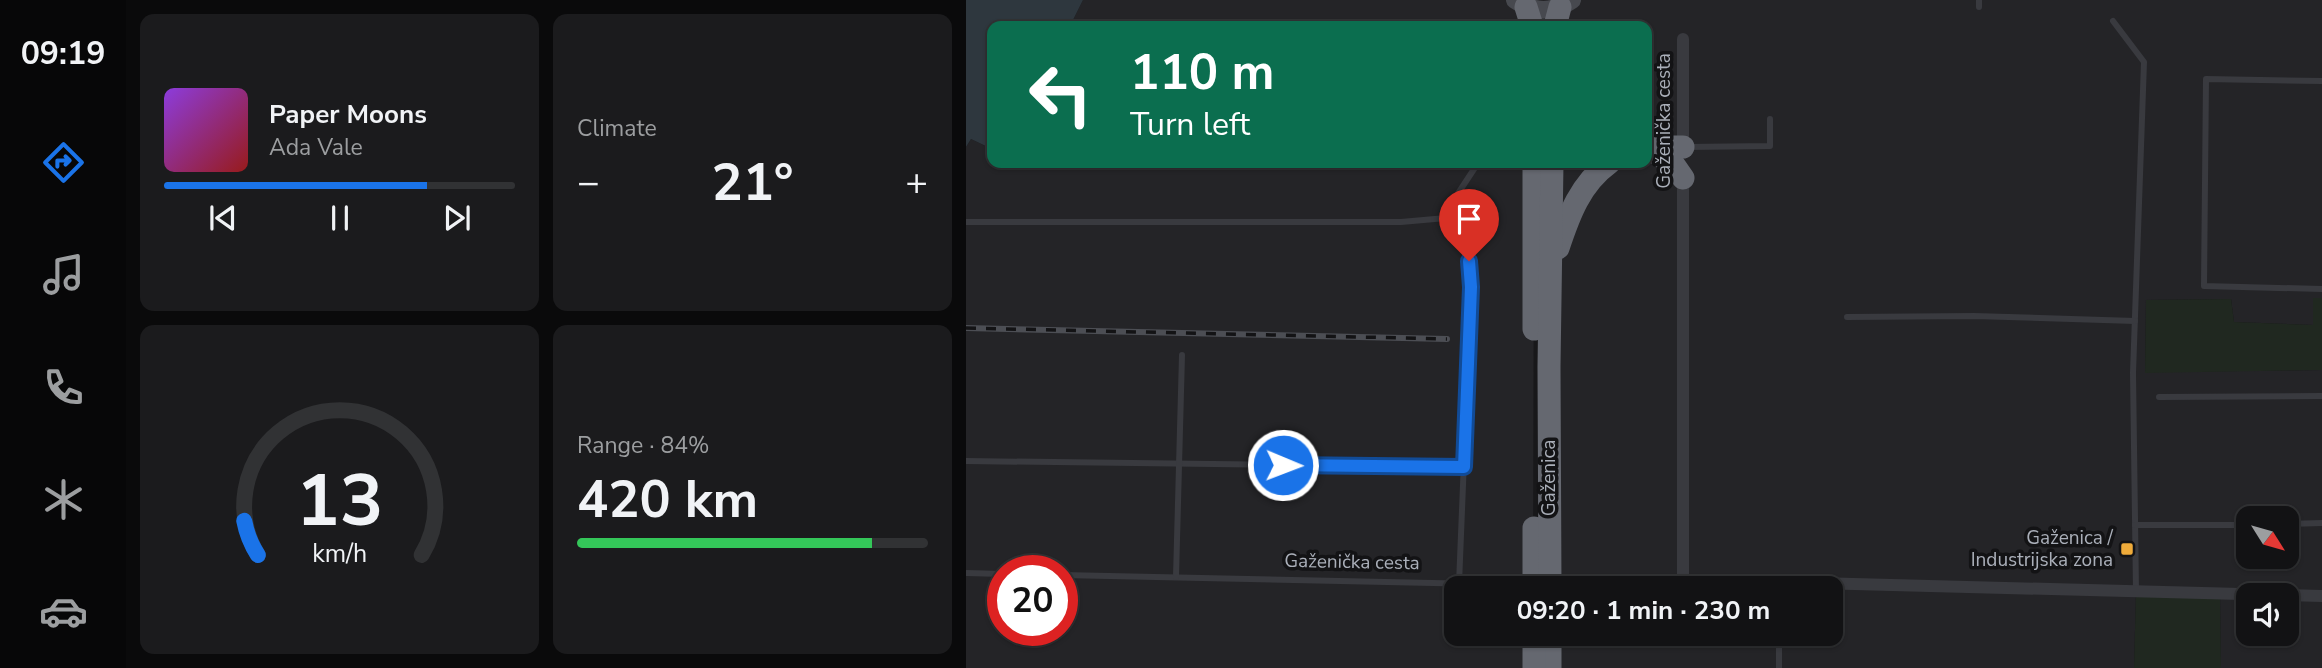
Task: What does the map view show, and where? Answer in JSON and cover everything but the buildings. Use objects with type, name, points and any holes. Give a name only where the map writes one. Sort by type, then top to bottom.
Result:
[{"type":"highway","points":[[1652,147],[1683,147]]},
{"type":"highway","points":[[1652,150],[1674,165],[1683,178]]},
{"type":"highway","points":[[1534,168],[1541,368]]},
{"type":"highway","points":[[1541,368],[1550,274],[1552,168]]},
{"type":"highway","points":[[1550,274],[1570,211],[1602,168]]},
{"type":"highway","name":"Gaženica","points":[[1534,576],[1541,368]]},
{"type":"highway","name":"Gaženica","points":[[1541,368],[1550,576]]},
{"type":"highway","points":[[1534,646],[1534,668]]},
{"type":"highway","points":[[1550,646],[1550,668]]},
{"type":"main road","points":[[1524,11],[1562,11]]},
{"type":"street","name":"Gaženička cesta","points":[[1683,39],[1683,576]]},
{"type":"street","name":"Gaženička cesta","points":[[1843,587],[2322,596]]},
{"type":"lane","points":[[2113,21],[2144,62],[2133,373],[2136,591]]},
{"type":"lane","points":[[2322,81],[2206,79],[2204,272],[2204,286],[2322,289]]},
{"type":"lane","points":[[1683,147],[1770,146],[1770,119]]},
{"type":"lane","points":[[1446,218],[1455,198],[1475,168]]},
{"type":"lane","points":[[966,222],[1401,222],[1446,218]]},
{"type":"lane","points":[[1446,218],[1469,261],[1471,287],[1459,576]]},
{"type":"lane","points":[[1847,317],[1975,316],[2135,321]]},
{"type":"lane","points":[[1176,577],[1182,355]]},
{"type":"lane","points":[[2159,397],[2322,396]]},
{"type":"lane","points":[[966,461],[1464,467]]},
{"type":"lane","points":[[2300,524],[2322,523]]},
{"type":"lane","points":[[2135,525],[2236,525]]},
{"type":"lane","points":[[966,573],[987,574]]},
{"type":"lane","name":"Gaženička cesta","points":[[1078,575],[1444,584]]},
{"type":"lane","points":[[1779,646],[1779,668]]},
{"type":"shaded area","points":[[966,0],[1083,0],[1072,21],[987,21],[987,147],[971,139],[966,147]]},
{"type":"shaded area","points":[[1083,0],[1515,0],[1529,21],[1072,21]]},
{"type":"shaded area","points":[[1567,0],[2322,0],[2322,298],[2313,298],[2313,325],[2234,322],[2231,299],[2146,300],[2145,372],[2322,370],[2322,668],[2221,668],[2220,593],[2136,592],[2134,668],[1542,668],[1543,646],[1843,646],[1843,576],[1543,576],[1552,168],[1652,168],[1652,21],[1557,21]]},
{"type":"shaded area","points":[[971,139],[987,147],[987,168],[1534,168],[1533,576],[1444,576],[1444,646],[1533,646],[1533,668],[966,668],[966,147]]},
{"type":"shaded area","points":[[2313,298],[2322,298],[2322,370],[2145,373],[2146,300],[2231,299],[2234,322],[2313,325]]},
{"type":"shaded area","points":[[2136,591],[2220,593],[2221,668],[2134,668]]},
{"type":"railway","points":[[966,328],[1447,339]]},
{"type":"place","name":"Gaženica / Industrijska zona","points":[[2127,549]]},
{"type":"route","points":[[1283,465],[1464,467],[1471,287],[1469,261]]}]
